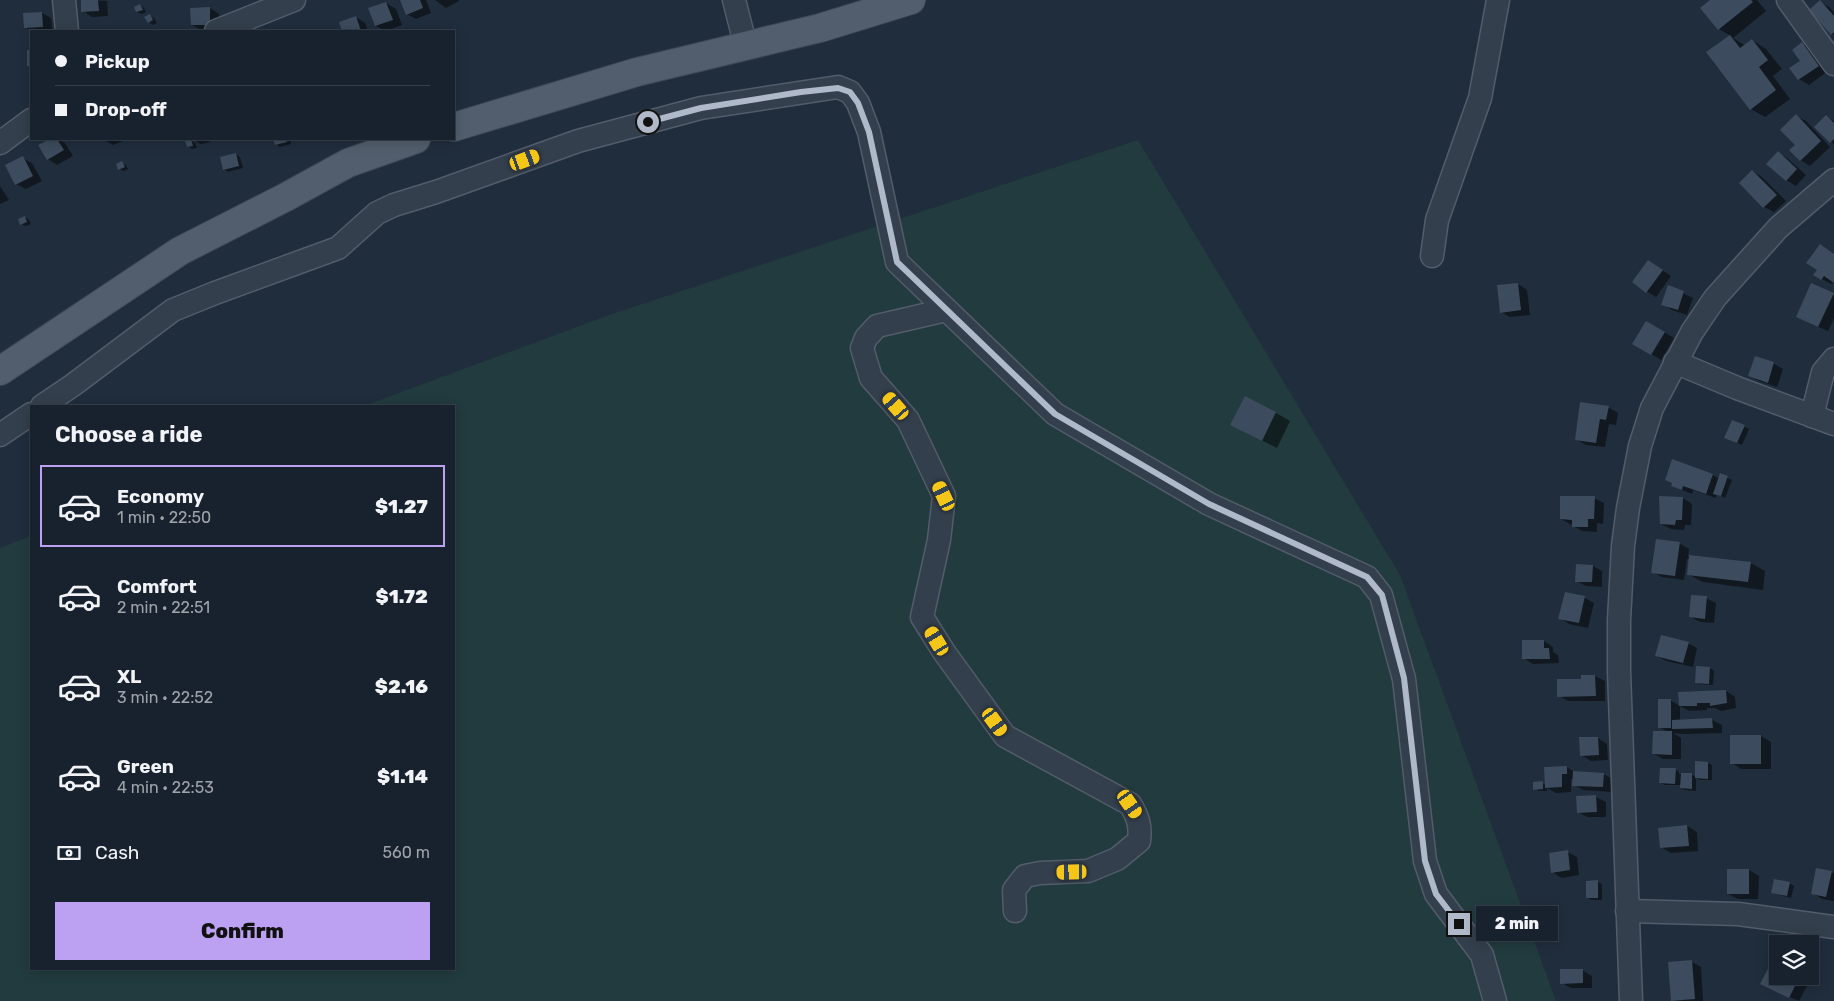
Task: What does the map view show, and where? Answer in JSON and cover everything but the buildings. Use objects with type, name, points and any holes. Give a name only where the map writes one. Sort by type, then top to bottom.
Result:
[{"type":"main road","points":[[455,127],[637,72],[820,28],[910,0]]},
{"type":"main road","points":[[0,371],[180,251],[348,163],[413,140]]},
{"type":"street","points":[[64,0],[67,30]]},
{"type":"street","points":[[219,30],[294,0]]},
{"type":"street","points":[[734,0],[746,47]]},
{"type":"street","points":[[1432,256],[1437,220],[1480,98],[1498,0]]},
{"type":"street","points":[[1788,0],[1834,64]]},
{"type":"street","points":[[44,405],[73,386],[173,310],[338,248],[377,212],[394,205],[436,192],[578,141],[691,110],[838,88],[850,92],[858,103],[869,132],[897,262],[1055,414],[1209,504],[1367,577],[1382,595],[1404,678],[1425,861],[1436,894],[1482,955],[1495,1001]]},
{"type":"street","points":[[0,142],[30,121]]},
{"type":"street","points":[[1631,1001],[1619,671],[1619,620],[1623,546],[1640,446],[1652,408],[1675,362],[1715,298],[1778,228],[1834,180]]},
{"type":"street","points":[[946,310],[877,326],[866,338],[862,348],[871,378],[908,420],[944,496],[938,540],[922,617],[944,652],[1005,736],[1130,804],[1141,826],[1139,841],[1117,859],[1088,872],[1040,872],[1026,876],[1014,890],[1015,911]]},
{"type":"street","points":[[1812,416],[1823,372],[1834,359]]},
{"type":"street","points":[[1675,362],[1737,388],[1834,424]]},
{"type":"street","points":[[0,435],[30,415]]},
{"type":"street","points":[[1627,911],[1738,914],[1834,927]]},
{"type":"green space","points":[[1138,140],[1400,575],[1556,1001],[0,1001],[0,548],[30,536],[30,970],[455,970],[455,405],[367,405],[612,314]]},
{"type":"route","points":[[648,122],[701,108],[801,92],[838,88],[850,92],[858,103],[869,132],[897,262],[1055,414],[1209,504],[1367,577],[1382,595],[1404,678],[1425,861],[1436,894],[1459,924]]}]
